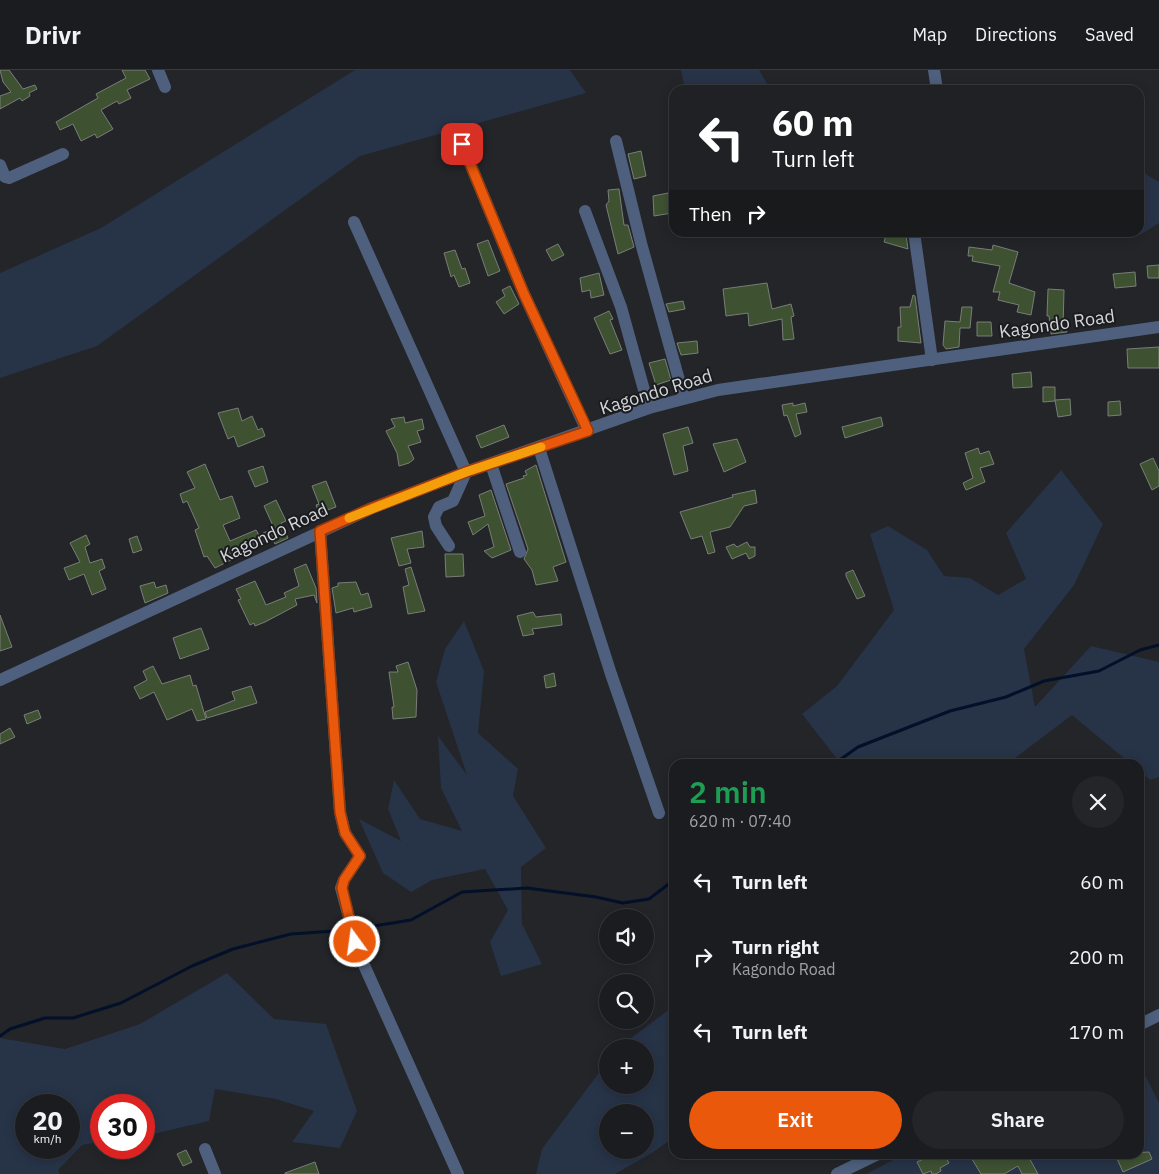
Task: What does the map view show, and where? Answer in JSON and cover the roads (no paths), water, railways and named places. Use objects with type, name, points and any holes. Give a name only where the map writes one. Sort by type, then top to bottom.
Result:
[{"type":"street","points":[[158,70],[165,87]]},
{"type":"street","points":[[934,70],[936,85]]},
{"type":"street","points":[[616,141],[641,243],[684,398]]},
{"type":"street","points":[[462,144],[524,294],[588,431]]},
{"type":"street","points":[[2,171],[9,178],[63,154]]},
{"type":"street","points":[[585,211],[622,307],[649,408]]},
{"type":"street","points":[[354,222],[466,472],[453,501],[440,507],[434,517],[436,526],[450,546]]},
{"type":"street","points":[[915,237],[932,360]]},
{"type":"street","name":"Kagondo Road","points":[[0,680],[372,508],[466,472],[588,431],[649,408],[718,390],[1159,327]]},
{"type":"street","points":[[539,448],[611,674],[659,812]]},
{"type":"street","points":[[491,464],[520,552]]},
{"type":"street","points":[[320,531],[340,812],[345,833],[360,856],[344,880],[342,888],[358,954],[458,1174]]},
{"type":"street","points":[[1144,1022],[1159,1015]]},
{"type":"street","points":[[205,1149],[215,1174]]},
{"type":"street","points":[[837,1174],[868,1159]]},
{"type":"waterway","points":[[841,759],[858,747],[950,711],[1006,697],[1044,681],[1099,671],[1140,650],[1159,645]]},
{"type":"waterway","points":[[355,929],[411,920],[462,892],[527,888],[596,897],[623,903],[649,899],[669,884]]},
{"type":"waterway","points":[[0,1036],[10,1029],[45,1018],[73,1018],[121,1003],[192,966],[233,949],[291,934],[349,930]]}]
